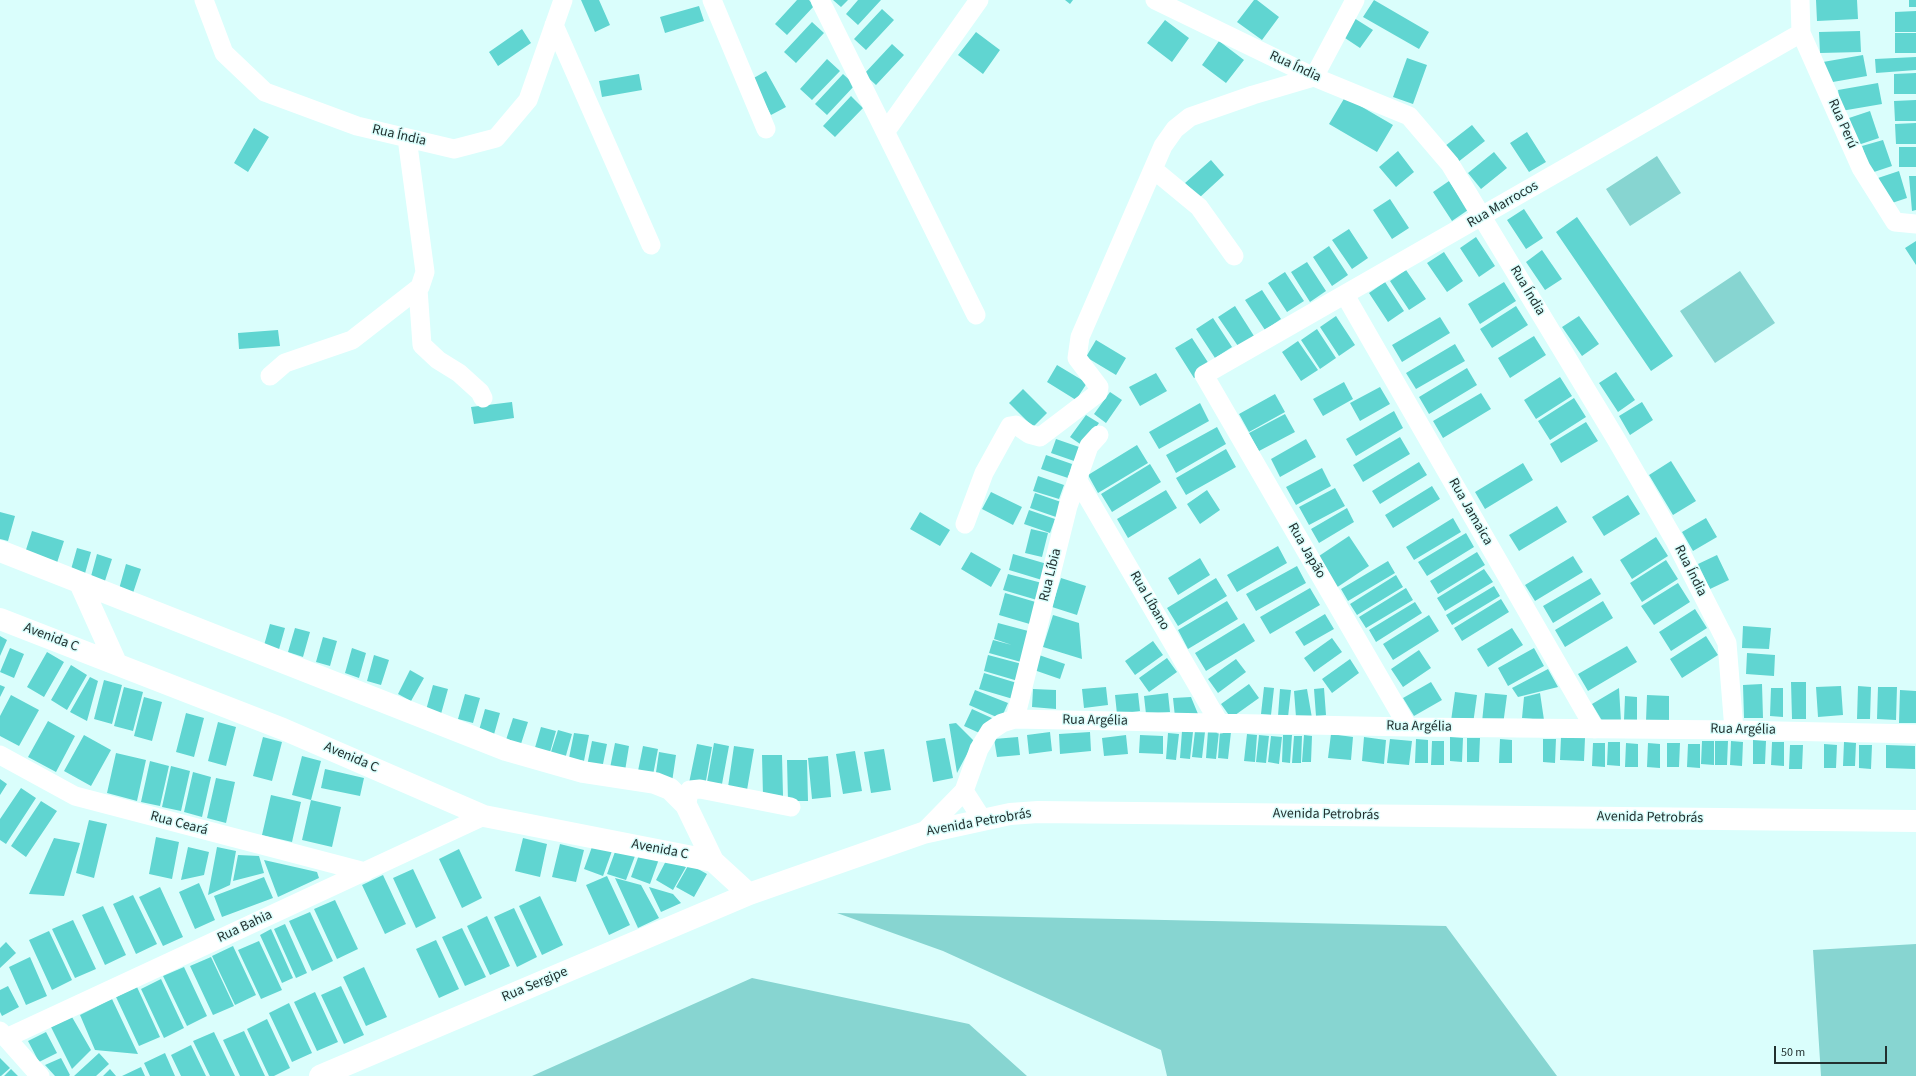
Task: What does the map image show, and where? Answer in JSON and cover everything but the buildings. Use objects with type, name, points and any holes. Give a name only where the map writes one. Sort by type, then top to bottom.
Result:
[{"type":"main road","name":"Avenida C","points":[[0,551],[506,750],[583,772],[655,783],[670,789],[686,805],[713,861],[749,894]]},
{"type":"main road","points":[[80,583],[116,663]]},
{"type":"main road","name":"Avenida C","points":[[0,619],[283,729],[484,816],[713,861]]},
{"type":"main road","name":"Avenida Petrobrás","points":[[749,894],[923,833],[982,819],[1038,812],[1916,821]]},
{"type":"main road","name":"Rua Sergipe","points":[[320,1076],[749,894]]},
{"type":"street","name":"Rua Índia","points":[[204,0],[224,53],[265,92],[357,126],[454,149],[496,138],[528,100],[563,0]]},
{"type":"street","points":[[712,0],[766,129]]},
{"type":"street","points":[[820,0],[976,315]]},
{"type":"street","points":[[886,131],[979,0]]},
{"type":"street","name":"Rua Índia","points":[[1155,0],[1175,4],[1314,77],[1409,116],[1450,164],[1483,216],[1671,535],[1727,643],[1734,730]]},
{"type":"street","points":[[965,524],[984,473],[1010,426],[1016,425],[1029,434],[1040,437],[1098,393],[1099,387],[1077,358],[1080,337],[1163,146],[1175,129],[1190,117],[1253,95],[1314,77],[1355,0]]},
{"type":"street","name":"Rua Perú","points":[[1800,0],[1801,33],[1861,168],[1895,222],[1916,224]]},
{"type":"street","points":[[554,25],[651,245]]},
{"type":"street","name":"Rua Marrocos","points":[[1204,375],[1801,33]]},
{"type":"street","points":[[270,376],[285,363],[352,340],[420,287],[425,272],[407,138]]},
{"type":"street","points":[[1153,169],[1199,207],[1234,256]]},
{"type":"street","points":[[418,289],[422,345],[438,360],[459,373],[480,392],[483,398]]},
{"type":"street","name":"Rua Jamaica","points":[[1345,295],[1594,729]]},
{"type":"street","name":"Rua Japão","points":[[1204,375],[1408,727]]},
{"type":"street","name":"Rua Líbia","points":[[1015,720],[1068,506],[1089,446],[1099,435]]},
{"type":"street","name":"Rua Líbano","points":[[1077,479],[1220,724]]},
{"type":"street","name":"Rua Argélia","points":[[923,833],[964,791],[979,749],[990,731],[1002,723],[1015,720],[1916,734]]},
{"type":"street","name":"Rua Ceará","points":[[0,755],[75,796],[365,872]]},
{"type":"street","points":[[686,805],[690,790],[700,789],[791,807]]},
{"type":"street","points":[[964,791],[982,819]]},
{"type":"street","name":"Rua Bahia","points":[[3,1035],[365,872],[484,816]]},
{"type":"street","points":[[3,1035],[40,1076]]},
{"type":"shaded area","points":[[1657,156],[1681,193],[1630,226],[1606,189]]},
{"type":"shaded area","points":[[1740,271],[1775,323],[1715,363],[1680,311]]},
{"type":"shaded area","points":[[837,913],[1446,926],[1557,1076],[1167,1076],[1161,1050],[943,951]]},
{"type":"shaded area","points":[[1916,944],[1916,1076],[1821,1076],[1813,950]]},
{"type":"shaded area","points":[[752,978],[969,1024],[1027,1076],[532,1076]]}]
